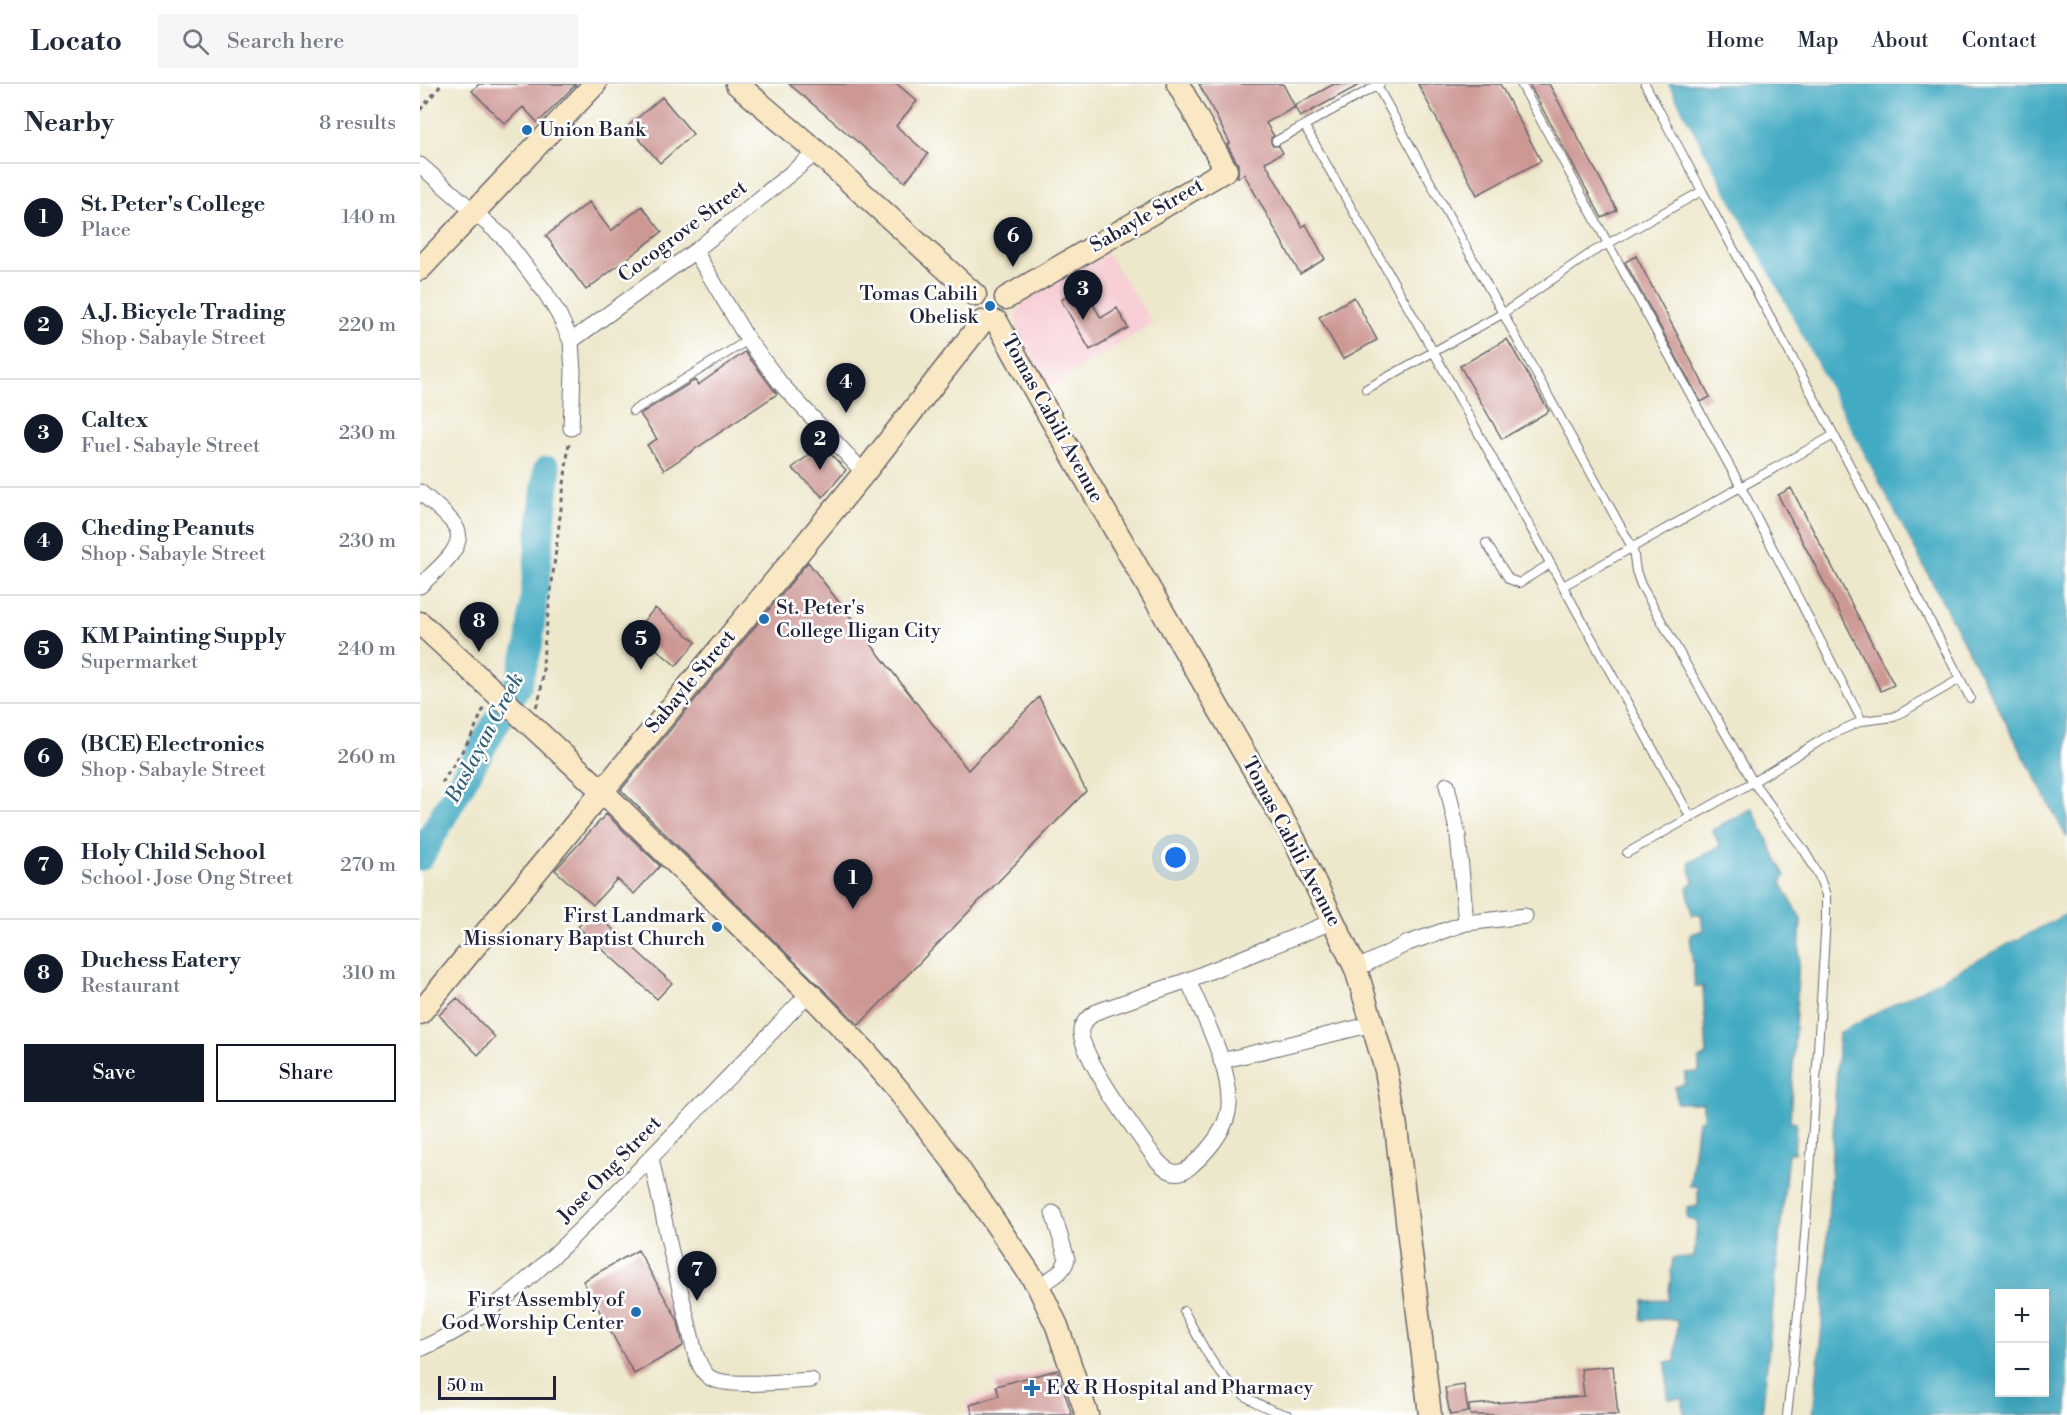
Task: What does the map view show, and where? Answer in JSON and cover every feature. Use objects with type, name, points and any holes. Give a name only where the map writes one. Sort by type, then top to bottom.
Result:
[{"type":"street","points":[[420,269],[595,84]]},
{"type":"street","points":[[737,84],[975,295]]},
{"type":"street","name":"Sabayle Street","points":[[1006,297],[1226,170],[1178,84]]},
{"type":"street","name":"Cocogrove Street","points":[[571,341],[695,251],[817,153]]},
{"type":"street","points":[[420,165],[504,238],[527,267],[559,315],[571,341],[573,372],[571,428]]},
{"type":"street","points":[[695,251],[748,340],[781,384],[864,473]]},
{"type":"street","points":[[985,288],[995,288],[1006,297],[1007,312],[990,322],[974,315],[972,310],[975,295],[985,288]]},
{"type":"street","name":"Sabayle Street","points":[[420,1013],[990,322]]},
{"type":"street","name":"Tomas Cabili Avenue","points":[[990,322],[1053,424],[1294,839],[1356,969],[1386,1070],[1396,1127],[1430,1415]]},
{"type":"street","points":[[420,492],[453,523],[458,530],[459,539],[451,555],[420,586]]},
{"type":"street","points":[[420,623],[602,790],[809,993],[864,1050],[901,1093],[956,1165],[1038,1286],[1057,1326],[1087,1415]]},
{"type":"street","points":[[1447,785],[1458,835],[1466,923]]},
{"type":"street","points":[[1356,969],[1408,943],[1466,923],[1525,916]]},
{"type":"street","points":[[1188,980],[1221,1061],[1229,1107],[1222,1128],[1203,1155],[1185,1171],[1173,1173],[1164,1169],[1160,1164],[1104,1083],[1081,1037],[1081,1028],[1088,1017],[1096,1012],[1188,980],[1334,921]]},
{"type":"street","name":"Jose Ong Street","points":[[420,1348],[474,1320],[517,1290],[567,1245],[809,993]]},
{"type":"street","points":[[1221,1061],[1373,1024]]},
{"type":"street","points":[[651,1158],[670,1247],[700,1367],[713,1379],[730,1383],[811,1380]]},
{"type":"street","points":[[1038,1286],[1060,1273],[1067,1259],[1053,1213]]},
{"type":"lane","points":[[1521,84],[1741,487],[1862,721]]},
{"type":"lane","points":[[1645,84],[1834,435],[1970,698]]},
{"type":"lane","points":[[1276,141],[1377,85],[1633,549],[1636,571],[1641,585],[1753,782],[1804,850],[1819,876],[1826,896],[1826,918],[1798,1326],[1787,1415]]},
{"type":"lane","points":[[1304,125],[1433,351],[1691,818]]},
{"type":"lane","points":[[1366,389],[1502,314],[1591,253],[1702,191]]},
{"type":"lane","points":[[633,411],[748,340]]},
{"type":"lane","points":[[1563,586],[1834,435]]},
{"type":"lane","points":[[1486,543],[1513,582],[1518,583],[1550,564]]},
{"type":"lane","points":[[1627,853],[1753,782],[1828,736],[1862,721],[1894,717],[1960,679]]},
{"type":"lane","points":[[1184,1311],[1216,1370],[1241,1395],[1267,1409],[1288,1415]]},
{"type":"path","points":[[420,110],[442,84]]},
{"type":"path","points":[[526,720],[535,712],[540,699],[544,643],[571,428]]},
{"type":"path","points":[[442,783],[471,737],[482,710],[496,693]]},
{"type":"shaded area","points":[[1107,253],[1153,323],[1048,388],[1017,327],[1016,316],[1028,296]]},
{"type":"shaded area","name":"E & R Hospital and Pharmacy","points":[[1062,1365],[1075,1415],[968,1415],[965,1402],[996,1394],[994,1383]]},
{"type":"water","points":[[1668,84],[2067,84],[2067,838]]},
{"type":"water","points":[[1752,808],[1785,876],[1781,883],[1801,919],[1790,1121],[1796,1122],[1794,1153],[1788,1153],[1762,1415],[1684,1415],[1683,1398],[1668,1399],[1666,1362],[1675,1362],[1678,1321],[1641,1320],[1643,1301],[1668,1300],[1673,1258],[1694,1257],[1697,1221],[1687,1219],[1687,1208],[1698,1206],[1698,1186],[1690,1186],[1698,1120],[1703,1120],[1703,1103],[1677,1103],[1675,1087],[1685,1084],[1685,1073],[1699,1072],[1699,1059],[1707,1055],[1703,986],[1695,986],[1690,935],[1703,930],[1701,914],[1692,915],[1687,887],[1693,882],[1689,863],[1720,846],[1712,830]]},
{"type":"water","points":[[2067,913],[2067,1415],[1813,1415],[1822,1325],[1839,1032]]},
{"type":"pier","points":[[1665,84],[1668,84],[1775,284],[2067,841],[2064,840]]},
{"type":"pier","points":[[2067,910],[2067,913],[1839,1032],[1839,1028]]},
{"type":"building","points":[[479,84],[576,84],[538,123],[523,107],[505,124],[472,91]]},
{"type":"building","points":[[789,84],[897,84],[917,101],[896,126],[928,154],[905,182]]},
{"type":"building","points":[[1199,84],[1283,84],[1294,106],[1334,84],[1361,84],[1300,117],[1295,107],[1266,123],[1274,136],[1271,138],[1271,143],[1273,146],[1279,146],[1283,153],[1265,162],[1302,227],[1306,224],[1325,259],[1300,274],[1244,174],[1238,178],[1238,164],[1227,145],[1230,143]]},
{"type":"building","points":[[1418,84],[1500,84],[1541,161],[1477,195]]},
{"type":"building","points":[[1529,84],[1549,84],[1617,210],[1602,218]]},
{"type":"building","points":[[662,97],[693,134],[660,163],[628,126]]},
{"type":"building","points":[[589,202],[611,231],[642,206],[662,232],[586,290],[546,236]]},
{"type":"building","points":[[1636,256],[1710,397],[1701,402],[1625,262]]},
{"type":"building","points":[[1083,287],[1101,318],[1117,308],[1128,328],[1090,350],[1061,300]]},
{"type":"building","points":[[1354,297],[1377,340],[1343,359],[1319,317]]},
{"type":"building","points":[[1507,339],[1549,411],[1502,439],[1460,366]]},
{"type":"building","points":[[745,352],[777,394],[664,470],[647,445],[657,439],[640,414],[695,380],[698,385]]},
{"type":"building","points":[[822,445],[846,470],[823,497],[792,468]]},
{"type":"building","points":[[1791,488],[1894,685],[1881,691],[1778,495]]},
{"type":"building","points":[[808,562],[968,770],[1039,697],[1086,791],[859,1025],[621,790]]},
{"type":"building","points":[[655,608],[696,642],[676,666],[635,631]]},
{"type":"building","points":[[606,814],[660,866],[634,894],[617,879],[593,905],[555,870]]},
{"type":"building","points":[[593,911],[672,983],[657,999],[578,927]]},
{"type":"building","points":[[457,998],[495,1037],[478,1055],[439,1015]]},
{"type":"building","name":"First Assembly of God Worship Center","points":[[638,1250],[678,1321],[683,1346],[634,1374],[583,1281]]},
{"type":"building","points":[[1613,1366],[1618,1415],[1470,1415],[1469,1405],[1584,1396],[1581,1369]]},
{"type":"building","name":"E & R Hospital and Pharmacy","points":[[1057,1370],[1072,1415],[973,1415],[970,1405],[999,1396],[996,1386]]},
{"type":"building","points":[[1464,1385],[1468,1412],[1450,1415],[1445,1388]]},
{"type":"waterway","name":"Baslayan Creek","points":[[420,857],[518,684],[529,645],[547,470]]},
{"type":"place","name":"Union Bank","points":[[527,130]]},
{"type":"place","name":"(BCE) Electronics","points":[[1013,267]]},
{"type":"place","name":"Tomas Cabili Obelisk","points":[[990,306]]},
{"type":"place","name":"Caltex","points":[[1083,320]]},
{"type":"place","name":"Cheding Peanuts","points":[[846,413]]},
{"type":"place","name":"A.J. Bicycle Trading","points":[[820,470]]},
{"type":"place","name":"St. Peter's College Iligan City","points":[[764,619]]},
{"type":"place","name":"Duchess Eatery","points":[[479,652]]},
{"type":"place","name":"KM Painting Supply","points":[[641,670]]},
{"type":"place","name":"St. Peter's College","points":[[853,909]]},
{"type":"place","name":"First Landmark Missionary Baptist Church","points":[[717,927]]},
{"type":"place","name":"Holy Child School","points":[[697,1301]]},
{"type":"place","name":"First Assembly of God Worship Center","points":[[636,1312]]},
{"type":"place","name":"E & R Hospital and Pharmacy","points":[[1032,1388]]}]
